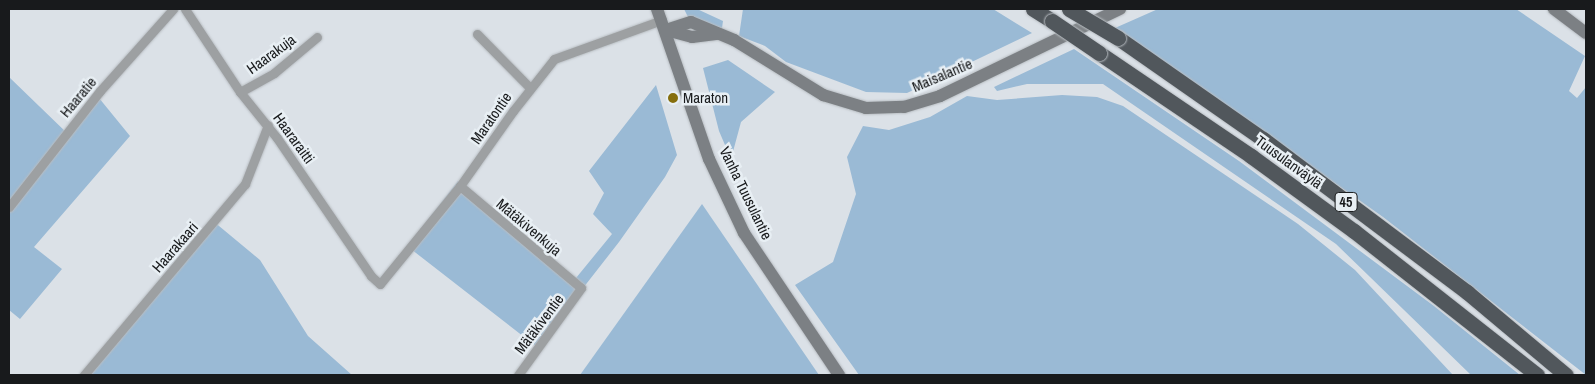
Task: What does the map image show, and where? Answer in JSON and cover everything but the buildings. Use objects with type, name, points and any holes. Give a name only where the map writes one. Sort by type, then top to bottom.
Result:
[{"type":"highway","name":"Tuusulanväylä","points":[[1033,9],[1251,156],[1354,231],[1537,375]]},
{"type":"highway","name":"Tuusulanväylä","points":[[1069,9],[1118,38],[1263,140],[1443,274],[1566,375]]},
{"type":"main road","name":"Maisalantie","points":[[662,20],[686,22],[720,34],[823,95],[866,108],[904,107],[940,96],[1120,9]]},
{"type":"main road","points":[[1554,9],[1586,33]]},
{"type":"main road","name":"Vanha Tuusulantie","points":[[662,20],[709,159],[744,233],[840,375]]},
{"type":"street","name":"Haaratie","points":[[9,207],[82,113],[173,9]]},
{"type":"street","name":"Haararaitti","points":[[185,9],[240,92],[268,125],[371,276],[380,284]]},
{"type":"street","name":"Maratontie","points":[[380,284],[460,186],[530,88],[554,59],[568,52],[662,20]]},
{"type":"street","points":[[477,34],[530,88]]},
{"type":"street","name":"Haarakuja","points":[[240,92],[274,73],[317,37]]},
{"type":"street","name":"Haarakaari","points":[[84,375],[244,184],[268,125]]},
{"type":"street","name":"Mätäkivenkuja","points":[[460,186],[581,288]]},
{"type":"street","name":"Mätäkiventie","points":[[518,375],[581,288]]},
{"type":"shaded area","points":[[684,9],[697,9],[723,21],[722,28],[688,17]]},
{"type":"shaded area","points":[[743,9],[993,9],[1032,33],[907,93],[866,92],[786,62],[765,46],[739,36]]},
{"type":"shaded area","points":[[1158,9],[1516,9],[1585,56],[1569,91],[1577,98],[1586,87],[1586,375],[1383,217],[1115,28]]},
{"type":"shaded area","points":[[1074,49],[1239,161],[1434,306],[1520,375],[1471,375],[1336,244],[1103,84],[1027,84],[997,91],[994,87]]},
{"type":"shaded area","points":[[728,60],[775,92],[741,122],[731,159],[719,131],[703,68]]},
{"type":"shaded area","points":[[9,77],[69,135],[99,98],[130,136],[34,247],[62,269],[20,319],[9,310]]},
{"type":"shaded area","points":[[656,85],[677,155],[665,177],[619,242],[537,347],[407,246],[458,181],[576,278],[612,234],[593,214],[604,193],[589,171]]},
{"type":"shaded area","points":[[1062,95],[1097,97],[1123,106],[1298,224],[1355,270],[1453,375],[859,375],[795,285],[833,262],[856,194],[847,157],[863,126],[889,130],[930,117],[967,96],[997,100]]},
{"type":"shaded area","points":[[702,204],[819,375],[580,375]]},
{"type":"shaded area","points":[[213,221],[260,260],[308,336],[352,375],[91,375]]},
{"type":"place","name":"Maraton","points":[[673,98]]}]
